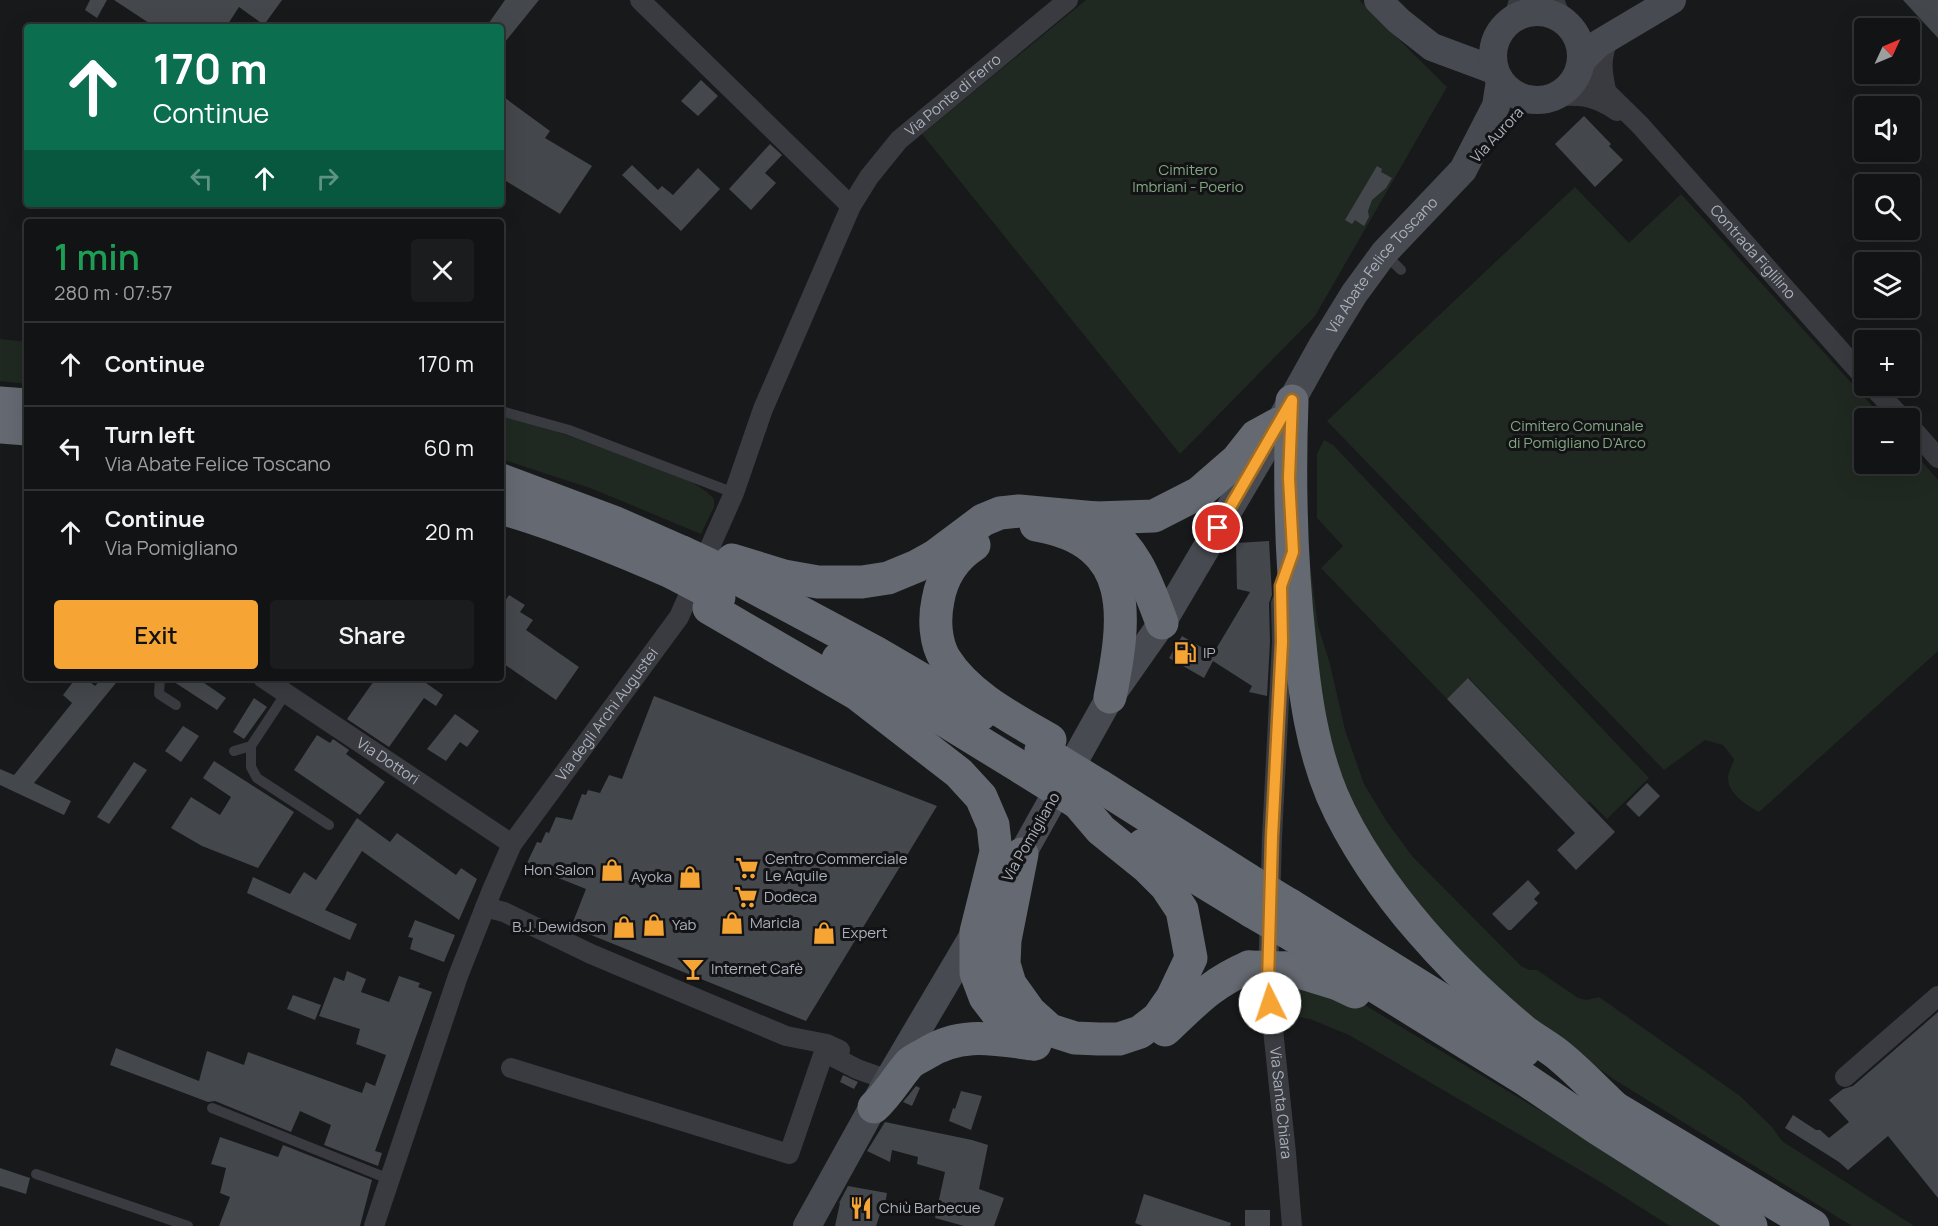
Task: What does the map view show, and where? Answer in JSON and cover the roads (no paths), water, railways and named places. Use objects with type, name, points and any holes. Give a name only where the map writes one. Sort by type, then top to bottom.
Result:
[{"type":"highway","points":[[0,403],[24,405]]},
{"type":"highway","points":[[722,585],[784,576],[818,582],[862,582],[888,578],[935,556],[983,520],[1000,513],[1019,511],[1096,518],[1154,516],[1199,493],[1237,460],[1256,436],[1278,426],[1289,478],[1296,613],[1304,683],[1313,736],[1332,795],[1356,841],[1393,896],[1421,931],[1465,978],[1526,1032],[1561,1057],[1615,1108]]},
{"type":"highway","points":[[0,427],[24,429]]},
{"type":"highway","points":[[0,446],[24,448]]},
{"type":"highway","points":[[504,490],[616,523],[677,563],[875,652],[1095,789],[1251,911],[1526,1080],[1751,1226]]},
{"type":"highway","points":[[504,491],[538,518],[609,545],[677,563]]},
{"type":"highway","points":[[1096,518],[1112,531],[1132,553],[1143,573],[1162,623]]},
{"type":"highway","points":[[1038,753],[1010,717],[963,680],[945,658],[935,616],[940,585],[950,567],[966,550],[996,531],[1015,525],[1055,529],[1088,544],[1095,550],[1106,563],[1118,588],[1121,640],[1110,697]]},
{"type":"highway","points":[[722,585],[960,774],[981,797],[993,825],[996,852],[976,932],[976,973],[984,997],[1001,1018],[1035,1044]]},
{"type":"highway","points":[[1095,789],[1170,817],[1215,859],[1615,1108],[1813,1226]]},
{"type":"highway","points":[[1022,854],[1005,940],[1004,964],[1010,984],[1030,1012],[1050,1030],[1075,1038],[1099,1039],[1119,1039],[1140,1032],[1158,1018],[1172,998],[1191,958],[1182,910],[1166,886],[1148,868],[1101,830],[1095,789]]},
{"type":"highway","points":[[881,1094],[886,1096],[911,1063],[933,1048],[951,1041],[976,1038],[1035,1044],[1085,1054],[1109,1053],[1155,1040],[1208,988],[1248,967],[1286,968],[1338,984],[1400,1017],[1471,1060],[1526,1080]]},
{"type":"main road","points":[[1378,0],[1432,47],[1497,76]]},
{"type":"main road","points":[[1417,35],[1460,45],[1477,43],[1510,18],[1530,12],[1606,23],[1661,6]]},
{"type":"main road","points":[[1510,18],[1493,46],[1492,58],[1497,76],[1508,91],[1519,97],[1544,98],[1568,89],[1576,78],[1581,63],[1598,44],[1661,6]]},
{"type":"main road","points":[[1563,16],[1579,42],[1581,63]]},
{"type":"main road","name":"Via Abate Felice Toscano","points":[[1278,426],[1353,294],[1392,262],[1463,170],[1496,106],[1497,76]]},
{"type":"main road","name":"Via Aurora","points":[[1463,170],[1491,143],[1501,126],[1514,112],[1544,98]]},
{"type":"main road","name":"Via Pomigliano","points":[[807,1226],[1110,697],[1162,623],[1278,426]]},
{"type":"street","points":[[640,0],[851,206]]},
{"type":"street","name":"Via Ponte di Ferro","points":[[851,206],[869,177],[899,140],[1068,0]]},
{"type":"street","points":[[1606,90],[1601,69],[1604,49],[1609,37]]},
{"type":"street","name":"Contrada Figlilino","points":[[1581,63],[1640,125],[1854,366]]},
{"type":"street","name":"Contrada Figlilino","points":[[1544,98],[1588,96],[1603,102],[1640,125]]},
{"type":"street","name":"Via degli Archi Augustei","points":[[374,1226],[458,976],[512,844],[679,617],[734,493],[763,409],[851,206]]},
{"type":"street","points":[[1881,396],[1893,408]]},
{"type":"street","points":[[1278,426],[1270,457],[1274,465],[1276,483],[1281,586]]},
{"type":"street","points":[[1920,437],[1938,458]]},
{"type":"street","name":"Via Santa Chiara","points":[[1292,1226],[1268,982],[1272,837],[1282,642],[1281,586],[1293,552]]},
{"type":"street","name":"Via Dottori","points":[[267,681],[285,693],[319,723],[512,844]]},
{"type":"street","points":[[485,907],[501,921],[558,946]]},
{"type":"street","points":[[485,907],[504,912],[591,954],[786,1036],[826,1044],[866,1062],[881,1094]]},
{"type":"street","points":[[1845,1077],[1938,996]]},
{"type":"street","points":[[511,1068],[789,1154],[824,1052],[857,1069],[881,1094]]},
{"type":"lane","points":[[504,412],[569,430],[734,493]]},
{"type":"lane","points":[[160,681],[159,694],[176,705]]},
{"type":"lane","points":[[285,693],[251,746],[251,767],[257,778],[329,825]]},
{"type":"lane","points":[[234,751],[251,746]]},
{"type":"lane","points":[[212,1108],[389,1179]]},
{"type":"lane","points":[[36,1174],[188,1226]]},
{"type":"place","name":"IP","points":[[1185,653]]},
{"type":"place","name":"Centro Commerciale Le Aquile","points":[[747,868]]},
{"type":"place","name":"Hon Salon","points":[[612,870]]},
{"type":"place","name":"Ayoka","points":[[690,877]]},
{"type":"place","name":"Dodeca","points":[[746,897]]},
{"type":"place","name":"Maricla","points":[[732,923]]},
{"type":"place","name":"Yab","points":[[654,925]]},
{"type":"place","name":"B.J. Dewidson","points":[[624,927]]},
{"type":"place","name":"Expert","points":[[824,933]]},
{"type":"place","name":"Internet Cafè","points":[[693,969]]},
{"type":"place","name":"Chiù Barbecue","points":[[861,1208]]},
{"type":"park label","name":"Cimitero Imbriani - Poerio","points":[[1188,178]]},
{"type":"park label","name":"Cimitero Comunale di Pomigliano D'Arco","points":[[1577,434]]}]
